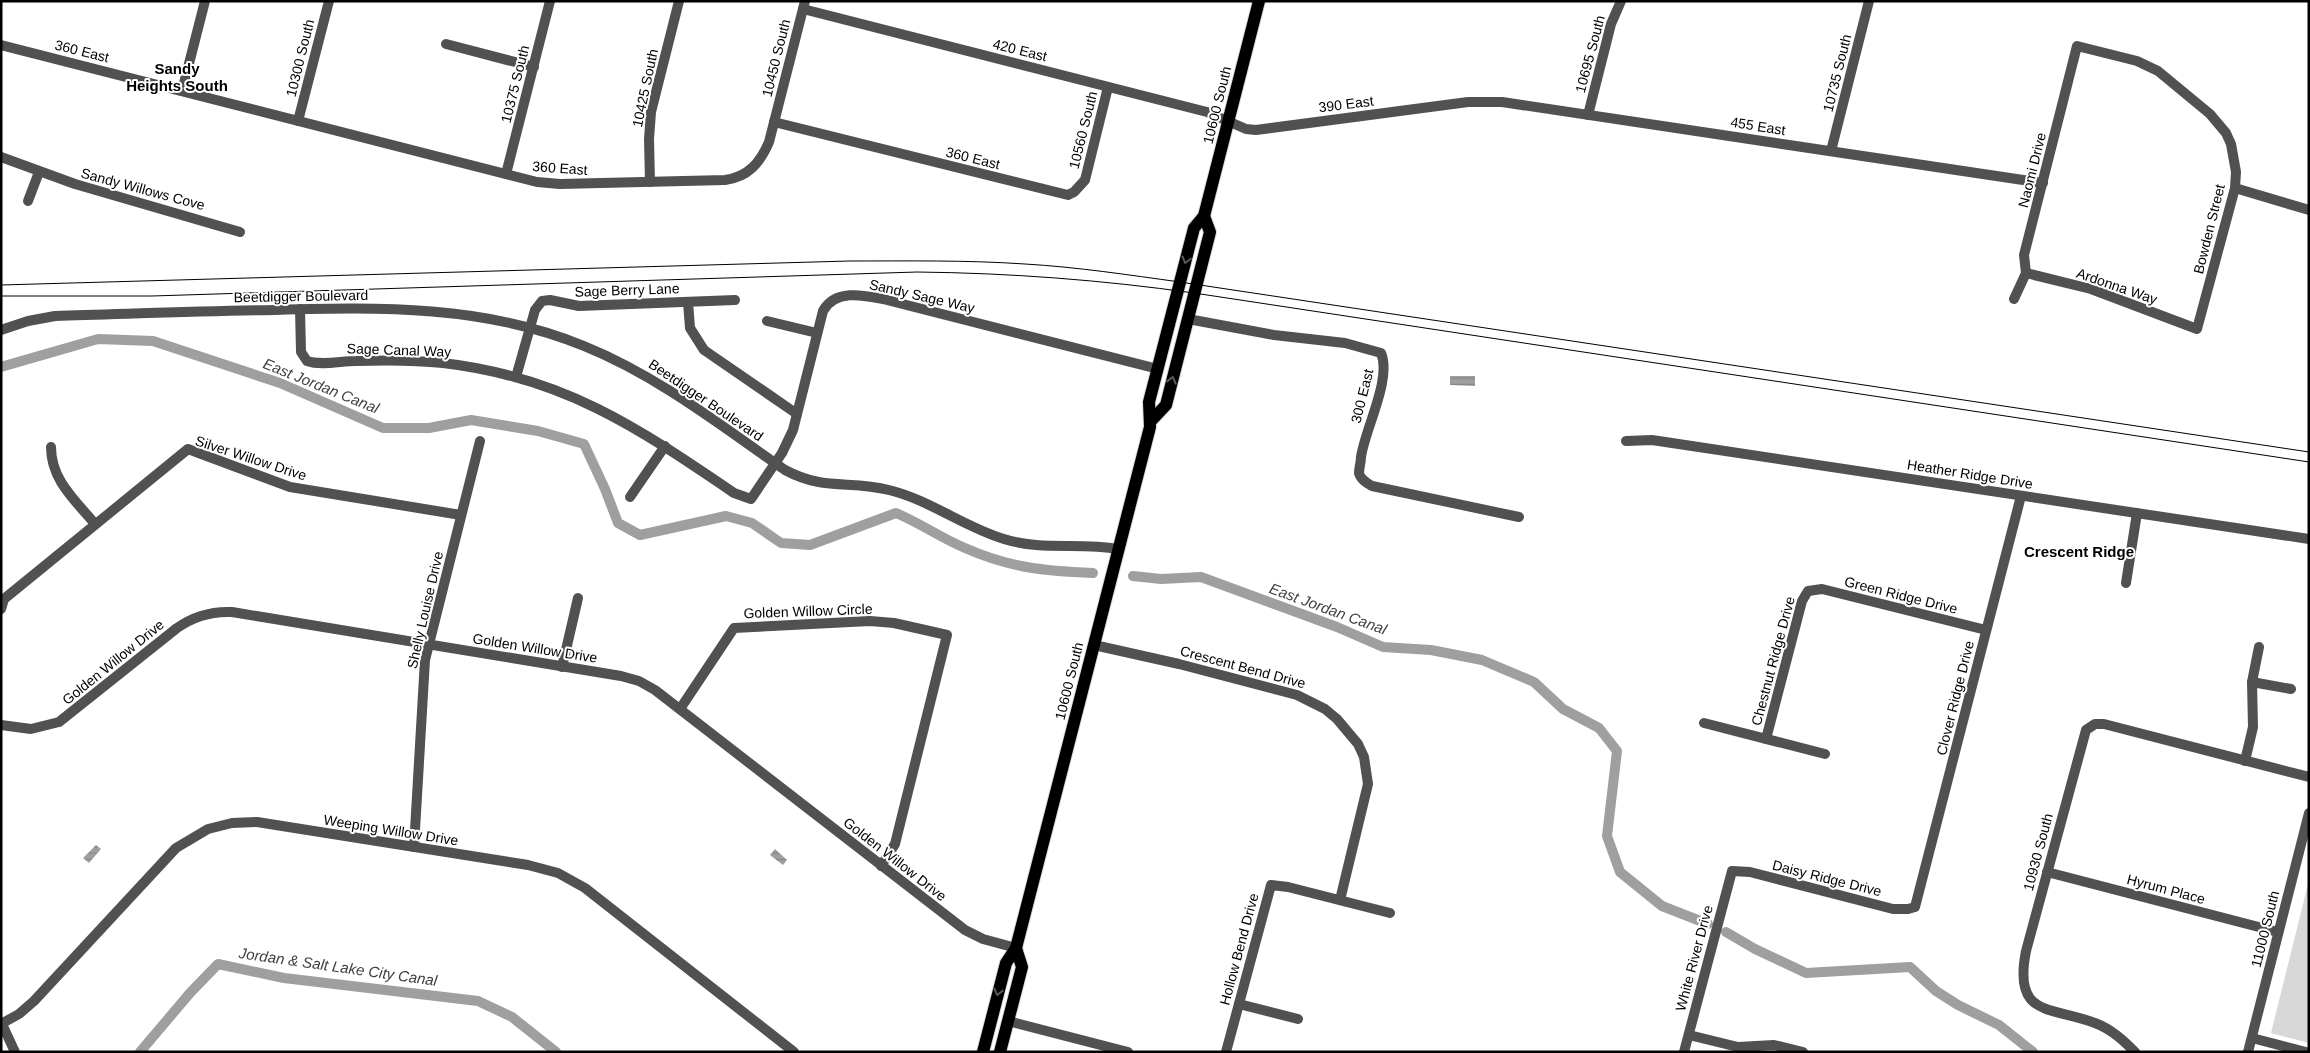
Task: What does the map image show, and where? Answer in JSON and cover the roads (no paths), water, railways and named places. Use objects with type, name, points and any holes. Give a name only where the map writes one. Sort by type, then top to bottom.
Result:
[{"type":"main road","name":"10600 South","points":[[983,1052],[1006,963],[1016,948],[1150,422],[1150,402],[1194,228],[1204,216],[1258,2]]},
{"type":"main road","name":"10600 South","points":[[1150,422],[1166,405],[1210,232],[1204,216]]},
{"type":"main road","name":"10600 South","points":[[1000,1052],[1022,967],[1016,948]]},
{"type":"street","points":[[182,91],[205,1]]},
{"type":"street","name":"10300 South","points":[[298,121],[329,1]]},
{"type":"street","name":"10375 South","points":[[506,174],[550,1]]},
{"type":"street","name":"10425 South","points":[[650,182],[648,138],[651,112],[679,1]]},
{"type":"street","name":"10695 South","points":[[1588,115],[1611,24],[1621,1]]},
{"type":"street","name":"10735 South","points":[[1831,151],[1869,1]]},
{"type":"street","name":"420 East","points":[[804,5],[1207,112],[1228,122]]},
{"type":"street","name":"10450 South","points":[[774,122],[804,5]]},
{"type":"street","points":[[446,44],[534,67]]},
{"type":"street","name":"360 East","points":[[1,45],[506,174],[560,184],[725,180],[744,175],[759,162],[774,122],[1061,195],[1074,192],[1085,180]]},
{"type":"street","name":"Naomi Drive","points":[[2014,299],[2026,273],[2024,255],[2077,46]]},
{"type":"street","name":"Bowden Street","points":[[2077,46],[2137,61],[2158,71],[2210,114],[2226,132],[2231,144],[2236,172],[2234,188],[2197,329]]},
{"type":"street","name":"10560 South","points":[[1085,180],[1108,87]]},
{"type":"street","name":"455 East","points":[[1468,102],[1502,102],[2043,183]]},
{"type":"street","name":"390 East","points":[[1228,122],[1246,129],[1256,130],[1468,102]]},
{"type":"street","name":"Sandy Willows Cove","points":[[1,157],[75,184],[240,232]]},
{"type":"street","points":[[28,200],[39,172]]},
{"type":"street","points":[[2234,188],[2309,210]]},
{"type":"street","name":"Ardonna Way","points":[[2026,273],[2092,289],[2197,329]]},
{"type":"street","name":"Sandy Sage Way","points":[[752,499],[776,464],[788,442],[798,414],[823,311],[833,300],[841,296],[867,296],[1158,369]]},
{"type":"street","name":"Sage Berry Lane","points":[[516,377],[536,307],[546,300],[579,306],[735,300]]},
{"type":"street","points":[[688,302],[690,328],[704,350],[798,414]]},
{"type":"street","name":"Beetdigger Boulevard","points":[[1,330],[28,321],[55,316],[300,309],[417,309],[472,315],[530,327],[584,346],[632,368],[673,392],[794,475],[834,486],[875,487],[909,496],[990,534],[1016,542],[1041,546],[1094,545],[1118,549]]},
{"type":"street","name":"Sage Canal Way","points":[[300,309],[301,354],[304,359],[310,362],[419,361],[466,366],[516,377],[584,402],[623,421],[665,446],[734,493],[752,499]]},
{"type":"street","name":"300 East","points":[[1188,319],[1274,335],[1345,343],[1381,353],[1384,359],[1380,388],[1362,450],[1359,473],[1364,481],[1372,486],[1519,517]]},
{"type":"street","points":[[767,321],[817,333]]},
{"type":"street","name":"Heather Ridge Drive","points":[[1626,441],[1652,440],[2309,539]]},
{"type":"street","name":"Shelly Louise Drive","points":[[414,847],[422,680],[429,644],[480,441]]},
{"type":"street","points":[[630,497],[665,446]]},
{"type":"street","points":[[51,447],[51,462],[56,476],[95,524]]},
{"type":"street","name":"Silver Willow Drive","points":[[1,609],[4,599],[188,449],[290,487],[461,516]]},
{"type":"street","name":"Clover Ridge Drive","points":[[1915,907],[2021,496]]},
{"type":"street","points":[[2126,583],[2137,513]]},
{"type":"street","name":"Green Ridge Drive","points":[[1808,591],[1822,589],[1986,630]]},
{"type":"street","name":"Chestnut Ridge Drive","points":[[1766,739],[1802,600],[1808,591]]},
{"type":"street","points":[[562,667],[578,598]]},
{"type":"street","name":"Golden Willow Drive","points":[[1,725],[31,729],[59,722],[177,628],[194,618],[213,612],[232,612],[621,676],[639,681],[655,690],[965,930],[983,939],[1016,948]]},
{"type":"street","name":"Golden Willow Circle","points":[[680,709],[734,628],[870,621],[894,623],[947,635],[895,844],[882,866]]},
{"type":"street","name":"Crescent Bend Drive","points":[[1094,645],[1179,664],[1297,695],[1325,709],[1337,719],[1358,744],[1364,757],[1368,784],[1340,900]]},
{"type":"street","points":[[2259,647],[2252,682],[2254,718],[2245,761],[2309,777]]},
{"type":"street","points":[[2252,682],[2291,689]]},
{"type":"street","points":[[1704,723],[1824,754]]},
{"type":"street","name":"10930 South","points":[[2135,1052],[2115,1034],[2096,1023],[2036,1005],[2031,1001],[2026,990],[2024,961],[2084,733],[2092,725],[2104,724],[2245,761]]},
{"type":"street","name":"11000 South","points":[[2248,1052],[2309,813]]},
{"type":"street","name":"Weeping Willow Drive","points":[[15,1052],[1,1024],[19,1014],[34,1001],[167,857],[186,841],[208,829],[232,823],[257,822],[533,866],[567,878],[585,888],[794,1052]]},
{"type":"street","name":"Daisy Ridge Drive","points":[[1732,871],[1750,872],[1894,908],[1908,909],[1915,907]]},
{"type":"street","name":"White River Drive","points":[[1684,1052],[1732,871]]},
{"type":"street","name":"Hyrum Place","points":[[2047,872],[2278,932]]},
{"type":"street","name":"Hollow Bend Drive","points":[[1226,1052],[1272,885],[1340,900],[1390,914]]},
{"type":"street","points":[[1239,1004],[1298,1019]]},
{"type":"street","points":[[1008,1021],[1128,1052]]},
{"type":"street","points":[[1689,1035],[1738,1047],[1774,1046],[1804,1052]]},
{"type":"street","points":[[2252,1038],[2306,1052]]},
{"type":"waterway","name":"East Jordan Canal","points":[[1,367],[98,339],[153,341],[280,383],[383,428],[429,428],[471,420],[538,431],[584,444],[618,523],[640,535],[726,516],[752,523],[781,543],[810,545],[896,513],[956,544],[997,560],[1028,567],[1093,573]]},
{"type":"waterway","name":"East Jordan Canal","points":[[1133,576],[1161,579],[1201,577],[1337,627],[1383,647],[1431,650],[1482,660],[1534,682],[1563,709],[1599,728],[1617,751],[1607,836],[1620,872],[1662,906],[1708,924]]},
{"type":"waterway","name":"East Jordan Canal","points":[[1726,932],[1755,949],[1806,973],[1910,967],[1936,991],[1958,1005],[1999,1025],[2033,1052]]},
{"type":"waterway","name":"Jordan & Salt Lake City Canal","points":[[140,1052],[190,993],[218,964],[284,978],[478,1001],[512,1017],[556,1052]]},
{"type":"tram line","points":[[1,285],[849,261],[959,261],[1044,265],[1180,282],[2309,452]]},
{"type":"tram line","points":[[1,296],[152,296],[917,272],[1056,278],[1194,293],[2309,462]]},
{"type":"district","name":"Sandy Heights South","points":[[177,78]]},
{"type":"district","name":"Crescent Ridge","points":[[2079,552]]}]
